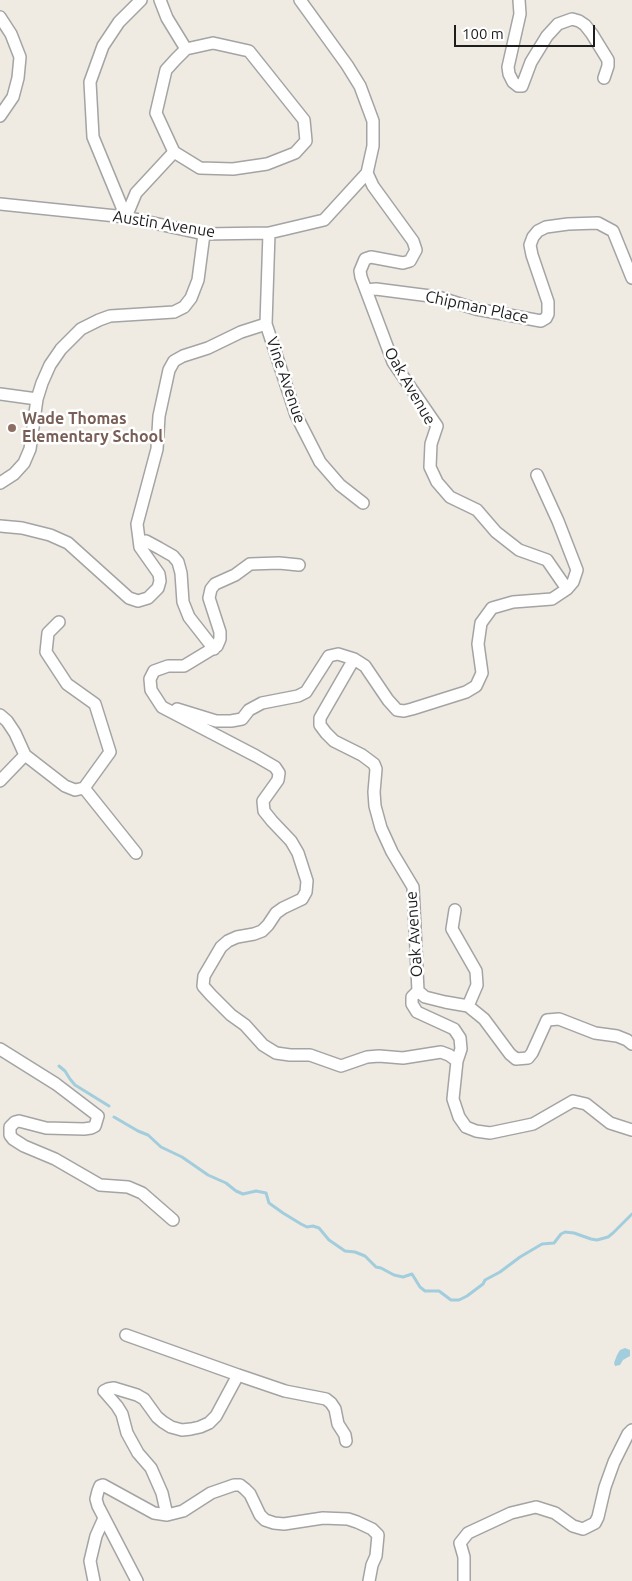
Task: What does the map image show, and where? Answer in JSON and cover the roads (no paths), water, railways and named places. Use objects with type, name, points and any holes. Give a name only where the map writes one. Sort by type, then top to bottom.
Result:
[{"type":"street","points":[[126,217],[93,137],[90,82],[103,46],[119,22],[141,0]]},
{"type":"street","points":[[160,0],[167,18],[186,49]]},
{"type":"street","points":[[301,0],[347,65],[368,104],[373,121],[373,146],[368,174]]},
{"type":"street","points":[[519,0],[520,14],[508,67],[513,82],[518,86],[522,86],[530,62],[547,36],[558,24],[572,19],[585,25],[608,60],[604,78]]},
{"type":"street","points":[[0,17],[20,56],[14,97],[0,116]]},
{"type":"street","points":[[213,43],[249,51],[304,120],[306,141],[295,153],[267,164],[233,169],[200,168],[174,152],[156,112],[166,70],[186,49],[213,43]]},
{"type":"street","points":[[126,217],[136,193],[174,152]]},
{"type":"street","name":"Austin Avenue","points":[[0,204],[126,217],[204,234],[269,233],[324,220],[368,174]]},
{"type":"street","name":"Oak Avenue","points":[[368,174],[373,186],[413,242],[416,250],[410,261],[403,263],[371,257],[366,259],[360,271],[392,362],[436,426],[430,444],[430,467],[437,482],[450,497],[477,510],[496,532],[519,550],[547,560],[567,589]]},
{"type":"street","name":"Chipman Place","points":[[366,290],[376,289],[438,298],[476,309],[541,320],[546,318],[548,314],[548,302],[530,245],[538,231],[546,227],[568,224],[598,223],[613,231],[632,278]]},
{"type":"street","name":"Vine Avenue","points":[[269,233],[266,324],[296,416],[320,462],[340,485],[362,503]]},
{"type":"street","points":[[0,483],[14,474],[24,464],[30,449],[37,399],[50,366],[61,349],[81,329],[110,316],[174,312],[184,307],[191,298],[198,280],[204,234]]},
{"type":"street","points":[[0,526],[22,528],[50,535],[68,543],[129,598],[138,601],[148,598],[158,588],[160,581],[159,574],[140,547],[138,524],[158,449],[159,416],[169,370],[174,361],[183,356],[208,348],[241,332],[266,324]]},
{"type":"street","points":[[0,394],[37,399]]},
{"type":"street","points":[[162,707],[173,708],[216,721],[242,719],[249,710],[262,702],[298,696],[306,692],[328,656],[338,654],[354,659],[365,666],[397,710],[412,709],[466,692],[476,686],[482,673],[478,644],[481,623],[492,608],[513,602],[552,599],[567,589],[573,582],[577,570],[537,475]]},
{"type":"street","points":[[140,542],[146,541],[173,556],[178,562],[181,572],[183,602],[189,617],[214,649]]},
{"type":"street","points":[[299,565],[279,563],[250,564],[234,575],[215,584],[211,589],[209,598],[220,632],[220,640],[214,649],[184,666],[168,666],[154,671],[150,679],[151,690],[162,707],[275,767],[279,773],[278,780],[263,801],[264,811],[291,841],[298,853],[306,881],[306,892],[302,898],[276,913],[262,931],[237,937],[221,947],[204,976],[204,986],[263,1045],[276,1053],[310,1055],[341,1066],[367,1057],[403,1058],[441,1052],[457,1061]]},
{"type":"street","points":[[0,715],[7,721],[15,733],[25,755],[70,789],[84,788],[110,752],[95,704],[67,684],[46,652],[48,633],[59,622]]},
{"type":"street","name":"Oak Avenue","points":[[354,659],[320,718],[320,725],[334,741],[362,755],[374,764],[376,769],[375,806],[381,828],[392,852],[413,887],[418,991],[425,997],[468,1006]]},
{"type":"street","points":[[0,780],[25,755]]},
{"type":"street","points":[[84,788],[136,853]]},
{"type":"street","points":[[455,910],[452,929],[476,971],[477,985],[468,1006],[484,1019],[510,1054],[516,1059],[528,1058],[532,1053],[546,1020],[559,1020],[595,1033],[617,1036],[632,1044]]},
{"type":"street","points":[[418,991],[412,997],[412,1004],[417,1012],[454,1029],[460,1038],[453,1099],[459,1117],[466,1127],[476,1132],[490,1133],[533,1124],[573,1101],[586,1104],[610,1123],[632,1130]]},
{"type":"street","points":[[0,1049],[56,1084],[98,1116],[95,1126],[84,1129],[46,1128],[19,1121],[15,1122],[10,1127],[12,1139],[55,1159],[100,1186],[128,1188],[142,1193],[173,1220]]},
{"type":"street","points":[[126,1335],[285,1391],[326,1399],[335,1409],[338,1424],[345,1435],[346,1442]]},
{"type":"street","points":[[167,1515],[162,1494],[151,1468],[138,1453],[126,1433],[122,1414],[104,1391],[114,1388],[137,1395],[144,1399],[157,1417],[170,1427],[182,1430],[191,1429],[209,1423],[216,1416],[238,1375]]},
{"type":"street","points":[[464,1581],[464,1557],[460,1543],[468,1533],[511,1513],[536,1507],[546,1509],[573,1526],[583,1529],[595,1523],[604,1487],[614,1462],[628,1434],[632,1430]]},
{"type":"street","points":[[137,1581],[96,1499],[100,1486],[103,1485],[154,1513],[167,1515],[183,1511],[211,1493],[234,1485],[240,1485],[250,1494],[260,1515],[274,1523],[284,1524],[323,1518],[348,1519],[357,1522],[378,1535],[376,1556],[369,1581]]},
{"type":"street","points":[[94,1581],[90,1561],[96,1536],[104,1518]]},
{"type":"water","points":[[625,1348],[630,1350],[630,1356],[623,1360],[620,1365],[615,1366],[614,1363],[617,1355],[620,1350]]},
{"type":"waterway","points":[[59,1066],[75,1085],[109,1106]]},
{"type":"waterway","points":[[114,1117],[148,1135],[161,1147],[182,1157],[236,1191],[243,1194],[256,1191],[266,1193],[269,1203],[301,1224],[307,1227],[319,1228],[329,1240],[345,1251],[365,1256],[376,1267],[394,1275],[403,1277],[412,1274],[420,1287],[425,1291],[439,1291],[451,1300],[459,1300],[467,1296],[483,1284],[485,1280],[500,1272],[520,1257],[542,1244],[554,1243],[565,1232],[597,1240],[608,1237],[632,1214]]},
{"type":"place","name":"Wade Thomas Elementary School","points":[[12,428]]}]
